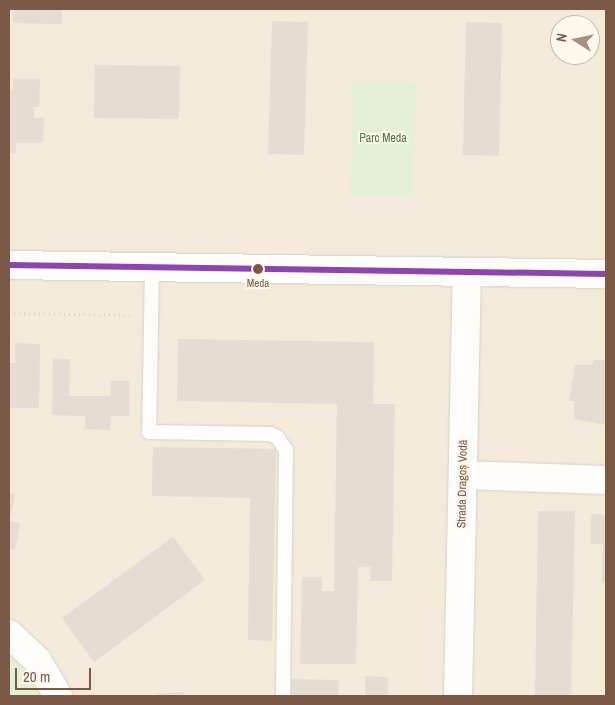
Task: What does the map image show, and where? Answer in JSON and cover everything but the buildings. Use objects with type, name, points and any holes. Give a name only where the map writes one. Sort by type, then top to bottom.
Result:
[{"type":"street","points":[[9,265],[606,274]]},
{"type":"street","name":"Strada Dragoș Vodă","points":[[458,696],[467,272]]},
{"type":"street","points":[[463,475],[606,480]]},
{"type":"street","points":[[9,634],[37,660],[58,696]]},
{"type":"lane","points":[[152,267],[150,432],[270,434],[277,437],[286,450],[282,696]]},
{"type":"path","points":[[9,313],[152,316]]},
{"type":"shaded area","points":[[9,9],[606,9],[606,696],[9,696]]},
{"type":"green space","name":"Parc Meda","points":[[353,81],[416,82],[413,197],[350,195]]},
{"type":"green space","points":[[9,643],[49,696],[9,696]]},
{"type":"transit line","points":[[9,265],[606,274]]},
{"type":"place","name":"Meda","points":[[258,269]]}]
